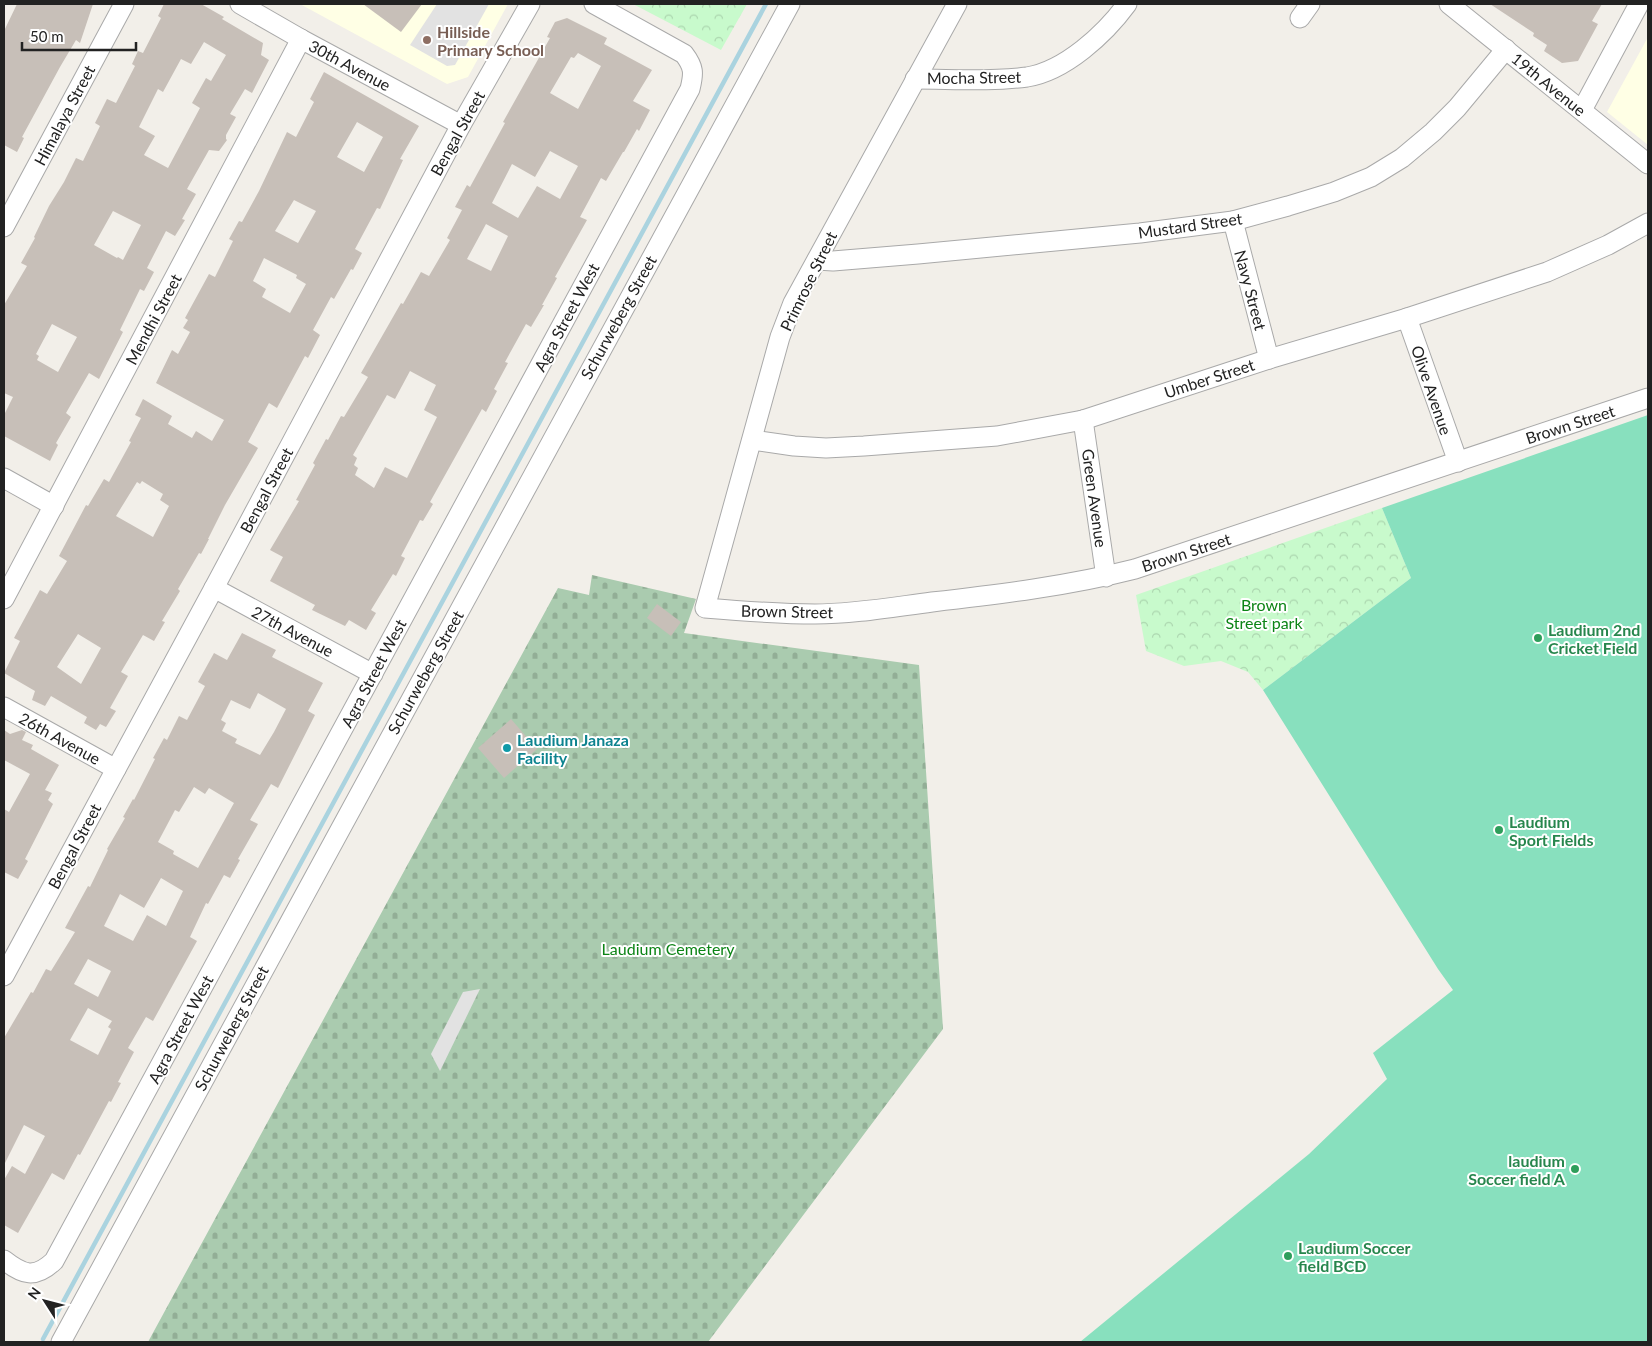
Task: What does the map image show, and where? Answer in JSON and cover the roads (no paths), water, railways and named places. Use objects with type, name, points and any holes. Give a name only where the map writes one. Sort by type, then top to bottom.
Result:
[{"type":"street","name":"Himalaya Street","points":[[4,227],[124,4]]},
{"type":"street","name":"30th Avenue","points":[[240,4],[461,125]]},
{"type":"street","name":"Bengal Street","points":[[4,976],[461,125],[530,4]]},
{"type":"street","name":"Agra Street West","points":[[4,1260],[28,1274],[46,1269],[54,1261],[690,89],[693,77],[691,63],[684,54],[594,4]]},
{"type":"street","name":"Schurweberg Street","points":[[61,1342],[790,4]]},
{"type":"street","name":"Primrose Street","points":[[704,608],[780,338],[793,304],[957,4]]},
{"type":"street","name":"Mocha Street","points":[[915,79],[1028,77],[1072,57],[1091,43],[1127,4]]},
{"type":"street","name":"19th Avenue","points":[[1449,4],[1648,164]]},
{"type":"street","points":[[1582,110],[1639,4]]},
{"type":"street","name":"Mendhi Street","points":[[4,599],[301,39]]},
{"type":"street","name":"Mustard Street","points":[[816,260],[833,261],[918,254],[1140,233],[1233,221],[1334,192],[1371,177],[1402,158],[1434,132],[1457,108],[1506,49]]},
{"type":"street","name":"Navy Street","points":[[1233,221],[1269,359]]},
{"type":"street","name":"Umber Street","points":[[752,440],[826,448],[864,446],[997,436],[1083,420],[1269,359],[1407,318],[1547,272],[1594,251],[1648,222]]},
{"type":"street","name":"Olive Avenue","points":[[1407,318],[1458,462]]},
{"type":"street","name":"Brown Street","points":[[704,608],[767,613],[816,614],[850,612],[1024,591],[1106,576],[1135,569],[1648,398]]},
{"type":"street","name":"Green Avenue","points":[[1083,420],[1106,576]]},
{"type":"street","points":[[4,478],[54,506]]},
{"type":"street","name":"27th Avenue","points":[[214,588],[373,674]]},
{"type":"street","name":"26th Avenue","points":[[4,707],[116,769]]},
{"type":"waterway","points":[[43,1339],[766,4]]},
{"type":"place","name":"Hillside Primary School","points":[[427,40]]},
{"type":"place","name":"Laudium 2nd Cricket Field","points":[[1538,638]]},
{"type":"place","name":"Laudium Janaza Facility","points":[[507,748]]},
{"type":"place","name":"Laudium Sport Fields","points":[[1499,830]]},
{"type":"place","name":"laudium Soccer field A","points":[[1575,1169]]},
{"type":"place","name":"Laudium Soccer field BCD","points":[[1288,1256]]},
{"type":"park label","name":"Brown Street park","points":[[1264,613]]},
{"type":"park label","name":"Laudium Cemetery","points":[[668,948]]}]
